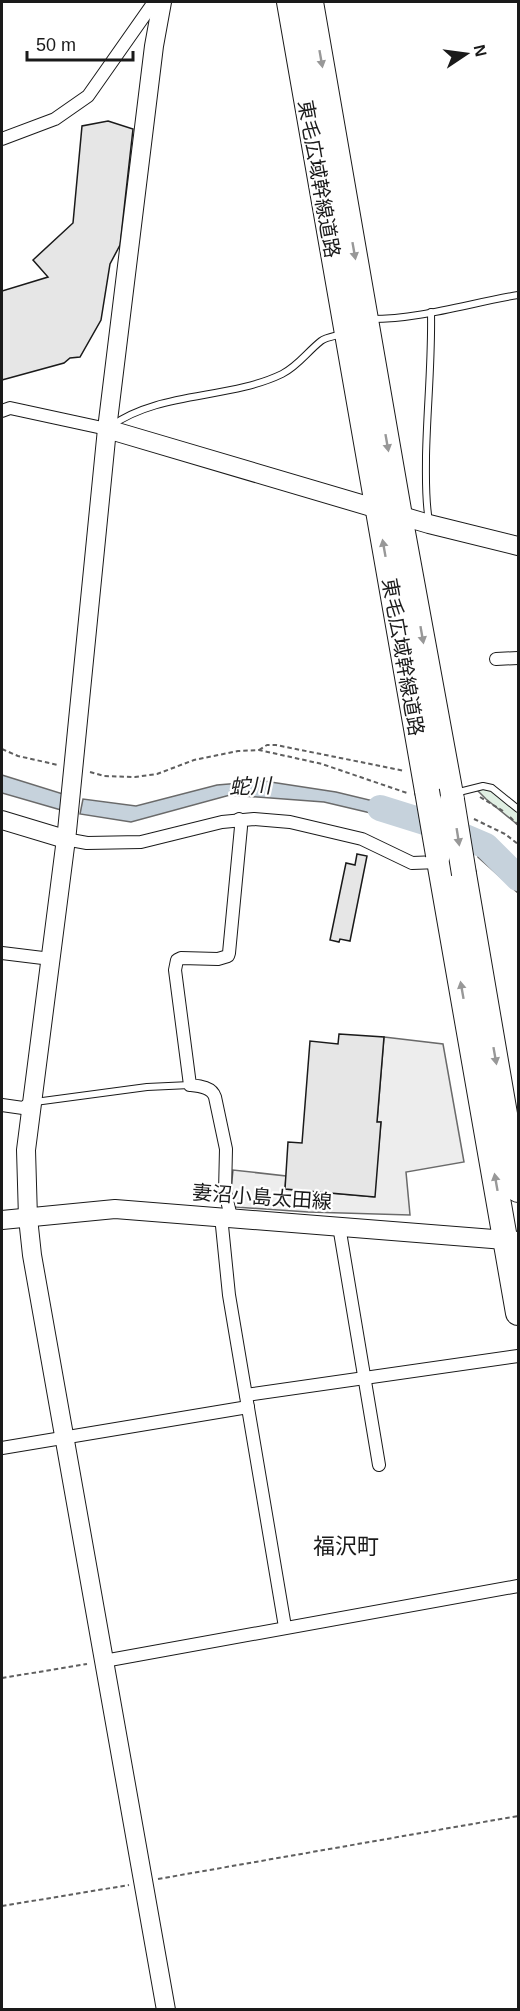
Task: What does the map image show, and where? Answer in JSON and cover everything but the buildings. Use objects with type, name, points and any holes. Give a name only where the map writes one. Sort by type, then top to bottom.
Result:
[{"type":"highway","name":"東毛広域幹線道路","points":[[289,2],[377,508],[417,792],[439,859],[512,1240],[519,1313]]},
{"type":"highway","name":"東毛広域幹線道路","points":[[311,2],[400,516],[456,795],[464,874],[519,1191]]},
{"type":"street","points":[[2,139],[55,119],[87,96],[154,2]]},
{"type":"street","points":[[162,2],[154,46],[107,429],[66,835],[26,1150],[28,1218],[32,1255],[166,2010]]},
{"type":"street","points":[[2,411],[10,408],[107,429],[400,516],[519,546]]},
{"type":"street","points":[[496,659],[519,658]]},
{"type":"street","points":[[239,819],[241,827],[228,956],[219,959],[185,957],[177,960],[175,965],[190,1085],[214,1092],[226,1149],[225,1192],[229,1295],[285,1627]]},
{"type":"street","points":[[2,820],[97,843],[141,842],[239,819],[260,819],[290,822],[362,839],[412,863],[439,859]]},
{"type":"street","points":[[2,953],[51,959]]},
{"type":"street","points":[[2,1105],[23,1108],[32,1102]]},
{"type":"street","name":"妻沼小島太田線","points":[[2,1220],[115,1209],[512,1240]]},
{"type":"street","points":[[339,1226],[379,1465]]},
{"type":"street","points":[[2,1448],[364,1377],[519,1356]]},
{"type":"street","points":[[104,1661],[519,1586]]},
{"type":"lane","points":[[366,319],[392,319],[519,295]]},
{"type":"lane","points":[[429,524],[425,503],[432,355],[431,312]]},
{"type":"lane","points":[[107,429],[123,418],[155,406],[232,391],[282,374],[301,361],[322,339],[346,333]]},
{"type":"lane","points":[[456,795],[483,786],[492,788],[519,809]]},
{"type":"lane","points":[[32,1102],[147,1087],[190,1085]]},
{"type":"path","points":[[259,750],[267,745],[276,745],[338,756],[402,772],[408,771]]},
{"type":"path","points":[[2,749],[18,756],[104,776],[135,777],[157,774],[194,760],[238,751],[259,750],[417,792]]},
{"type":"path","points":[[456,795],[486,799],[519,825]]},
{"type":"path","points":[[470,818],[505,834],[519,844]]},
{"type":"path","points":[[2,1678],[104,1661]]},
{"type":"path","points":[[2,1906],[519,1816]]},
{"type":"green space","points":[[475,788],[492,788],[518,810],[518,825],[486,799]]},
{"type":"shaded area","points":[[384,1037],[443,1044],[464,1162],[406,1172],[410,1215],[235,1207],[230,1200],[233,1170],[286,1176],[285,1189],[374,1197],[381,1122],[377,1122]]},
{"type":"water","points":[[2,775],[63,794],[61,810],[2,793]]},
{"type":"water","points":[[264,781],[336,792],[411,810],[413,823],[324,802],[230,795],[131,822],[80,814],[83,799],[136,806],[217,785]]},
{"type":"water","points":[[474,831],[510,860],[518,870],[518,893],[478,857]]},
{"type":"waterway","name":"蛇川","points":[[380,808],[444,828],[486,846],[518,878]]},
{"type":"district","name":"福沢町","points":[[346,1546]]}]
